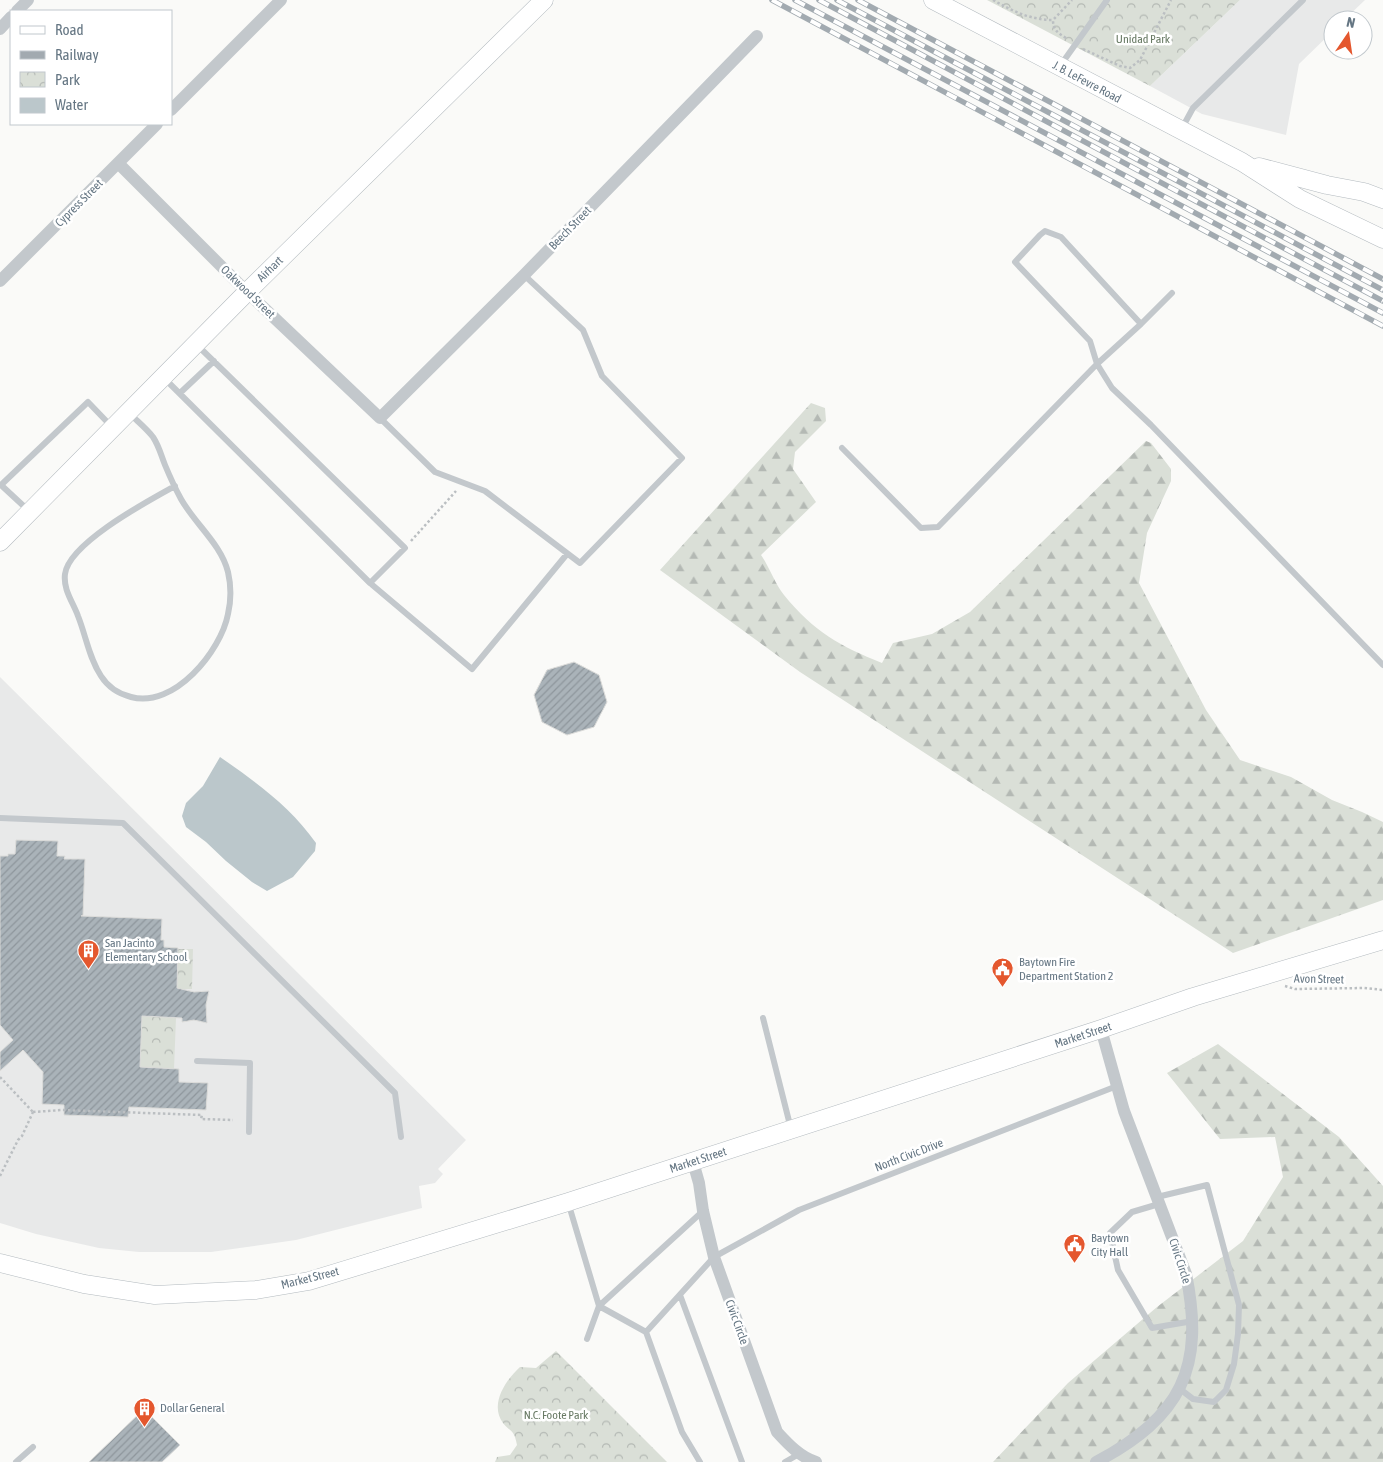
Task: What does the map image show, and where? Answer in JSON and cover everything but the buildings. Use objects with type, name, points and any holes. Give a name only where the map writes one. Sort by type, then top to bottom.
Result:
[{"type":"main road","name":"Airhart","points":[[0,542],[247,292],[544,0]]},
{"type":"main road","name":"J. B. LeFevre Road","points":[[933,0],[1242,162],[1300,199],[1383,239]]},
{"type":"main road","name":"J. B. LeFevre Road","points":[[1242,162],[1327,185],[1364,192],[1383,199]]},
{"type":"main road","name":"Market Street","points":[[0,1264],[84,1284],[155,1295],[256,1290],[309,1281],[693,1162],[1101,1029],[1193,997],[1383,940]]},
{"type":"street","points":[[18,10],[28,0]]},
{"type":"street","points":[[172,109],[281,0]]},
{"type":"street","points":[[0,28],[10,18]]},
{"type":"street","name":"Beech Street","points":[[380,418],[524,275],[757,36]]},
{"type":"street","name":"Cypress Street","points":[[0,282],[157,125]]},
{"type":"street","name":"Oakwood Street","points":[[118,163],[247,292],[380,418]]},
{"type":"street","name":"Civic Circle","points":[[1096,1462],[1130,1441],[1152,1424],[1180,1389],[1188,1367],[1193,1321],[1186,1274],[1124,1111],[1101,1029]]},
{"type":"street","name":"Civic Circle","points":[[693,1162],[699,1182],[703,1211],[714,1257],[777,1432],[790,1447],[816,1462]]},
{"type":"lane","points":[[1059,67],[1107,0]]},
{"type":"lane","points":[[1180,131],[1193,108],[1303,0]]},
{"type":"lane","points":[[1141,324],[1061,238],[1045,231],[1015,262],[1090,341],[1098,364],[1112,388],[1151,425],[1383,664]]},
{"type":"lane","points":[[380,418],[435,472],[485,491],[580,563],[682,458],[602,376],[583,330],[524,275]]},
{"type":"lane","points":[[842,448],[922,528],[938,526],[1098,364],[1172,293]]},
{"type":"lane","points":[[196,344],[405,548],[370,582]]},
{"type":"lane","points":[[180,394],[214,361]]},
{"type":"lane","points":[[163,377],[370,582],[472,669],[567,554]]},
{"type":"lane","points":[[30,512],[1,485],[88,402],[113,428]]},
{"type":"lane","points":[[128,412],[154,439],[182,501],[217,549],[228,571],[230,591],[228,614],[219,638],[202,664],[184,683],[169,692],[152,698],[135,698],[118,694],[101,677],[88,650],[78,616],[67,594],[64,576],[68,563],[78,551],[139,506],[175,486]]},
{"type":"lane","points":[[0,818],[123,823],[394,1093],[401,1137]]},
{"type":"lane","points":[[763,1018],[792,1130]]},
{"type":"lane","points":[[197,1061],[250,1063],[249,1132]]},
{"type":"lane","name":"North Civic Drive","points":[[646,1332],[714,1257],[799,1210],[1117,1086]]},
{"type":"lane","points":[[1180,1389],[1193,1399],[1214,1402],[1226,1390],[1234,1364],[1238,1334],[1239,1305],[1206,1185],[1158,1200],[1132,1212],[1110,1233],[1118,1270],[1152,1328],[1193,1321]]},
{"type":"lane","points":[[568,1202],[599,1306],[646,1332],[682,1432],[700,1462]]},
{"type":"lane","points":[[587,1339],[599,1306],[703,1211]]},
{"type":"lane","points":[[680,1295],[742,1462]]},
{"type":"lane","points":[[16,1462],[33,1447]]},
{"type":"lane","points":[[785,1462],[800,1454]]},
{"type":"path","points":[[993,0],[1025,16],[1039,20],[1053,20]]},
{"type":"path","points":[[1072,0],[1053,20],[1053,26],[1058,33],[1075,45],[1130,68],[1140,60],[1172,0]]},
{"type":"path","points":[[405,548],[463,482]]},
{"type":"path","name":"Avon Street","points":[[1256,979],[1296,989],[1364,988],[1383,990]]},
{"type":"path","points":[[0,1077],[33,1112]]},
{"type":"path","points":[[33,1112],[62,1110],[202,1115],[201,1119],[233,1120]]},
{"type":"path","points":[[0,1176],[33,1112]]},
{"type":"shaded area","points":[[1240,0],[1365,0],[1354,10],[1323,10],[1323,41],[1299,64],[1286,135],[1202,114],[1150,86]]},
{"type":"shaded area","points":[[0,677],[466,1140],[438,1169],[443,1174],[435,1183],[419,1186],[422,1208],[296,1240],[211,1252],[139,1252],[99,1248],[36,1234],[0,1223]]},
{"type":"green space","name":"Unidad Park","points":[[987,0],[1240,0],[1150,86]]},
{"type":"green space","points":[[811,403],[825,408],[826,421],[795,452],[793,469],[816,502],[761,555],[781,591],[806,619],[840,644],[882,663],[893,643],[932,634],[970,612],[1146,441],[1151,443],[1171,469],[1171,481],[1147,533],[1139,583],[1206,710],[1240,760],[1291,777],[1332,800],[1383,822],[1383,900],[1233,953],[800,672],[660,570]]},
{"type":"green space","points":[[178,949],[193,949],[192,989],[177,989]]},
{"type":"green space","points":[[142,1016],[176,1018],[174,1069],[140,1067]]},
{"type":"green space","points":[[1218,1044],[1339,1137],[1383,1186],[1383,1462],[993,1462],[1068,1383],[1157,1307],[1243,1241],[1283,1177],[1275,1137],[1220,1139],[1167,1073]]},
{"type":"green space","name":"N.C. Foote Park","points":[[556,1351],[667,1462],[495,1462],[497,1457],[510,1455],[517,1445],[513,1434],[499,1416],[499,1400],[505,1385],[520,1367],[536,1368]]},
{"type":"water","points":[[220,757],[260,786],[284,807],[296,818],[316,843],[315,851],[293,877],[267,891],[252,882],[186,827],[182,816],[186,803],[203,786]]},
{"type":"railway","points":[[772,0],[1383,326]]},
{"type":"railway","points":[[795,0],[1383,313]]},
{"type":"railway","points":[[819,0],[1383,301]]},
{"type":"railway","points":[[837,0],[1383,290]]},
{"type":"railway","points":[[858,0],[1383,279]]},
{"type":"place","name":"San Jacinto Elementary School","points":[[89,969]]},
{"type":"place","name":"Baytown Fire Department Station 2","points":[[1003,988]]},
{"type":"place","name":"Baytown City Hall","points":[[1075,1264]]},
{"type":"place","name":"Dollar General","points":[[144,1427]]}]
